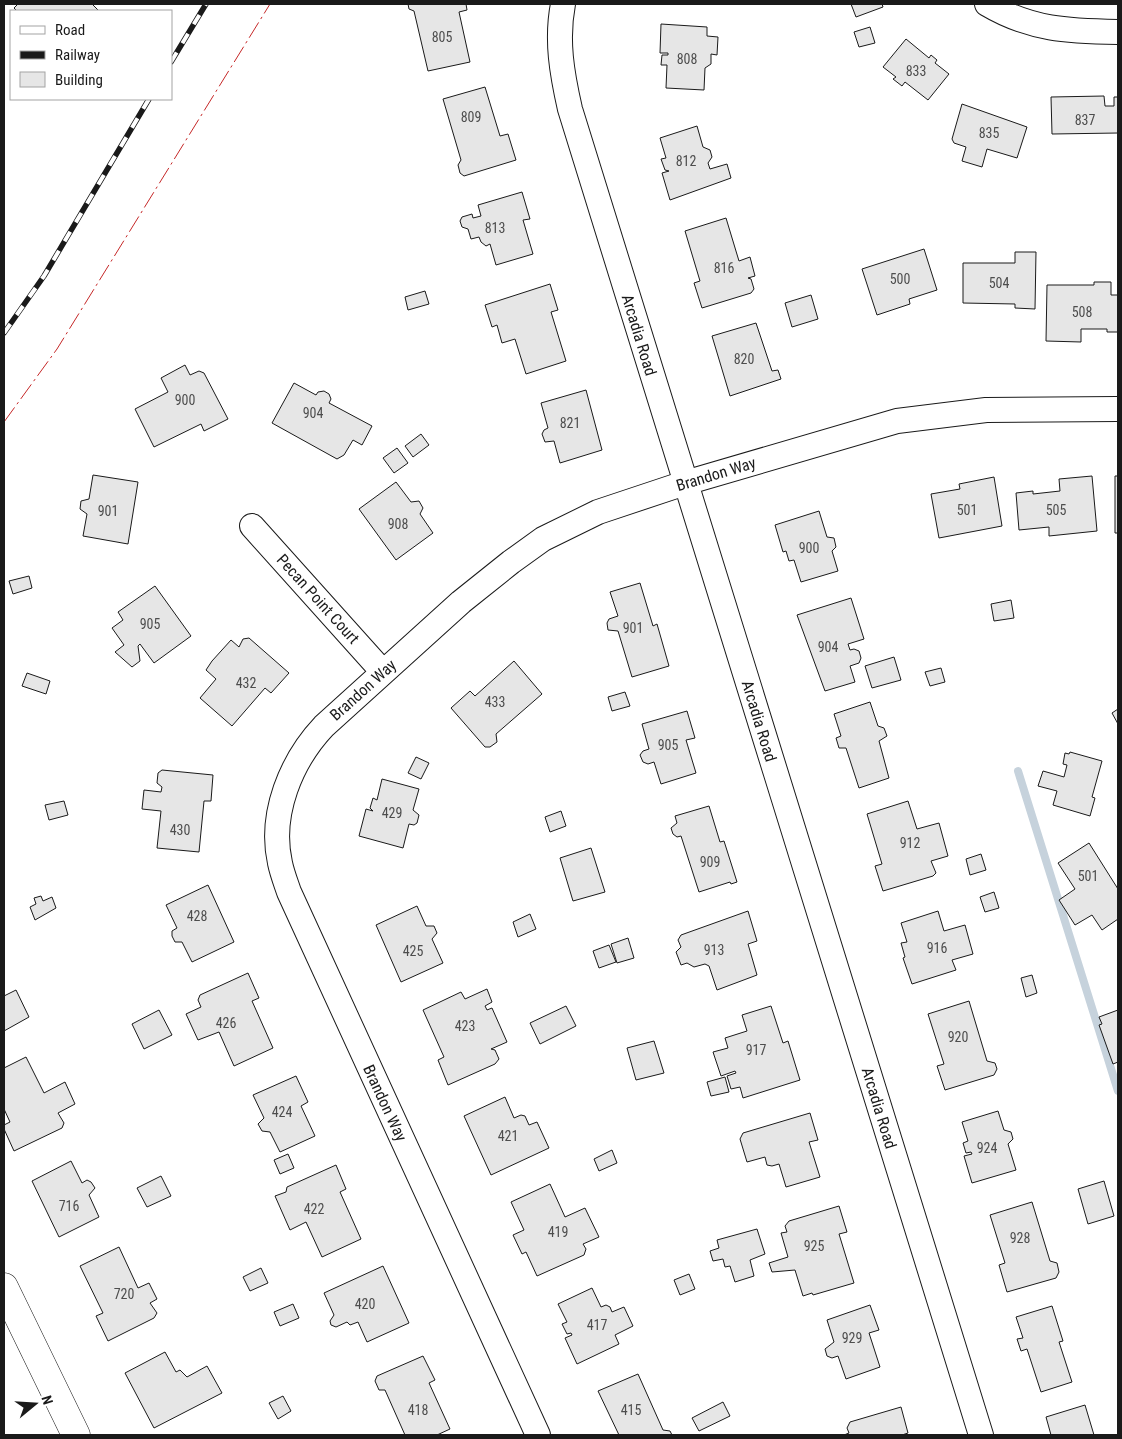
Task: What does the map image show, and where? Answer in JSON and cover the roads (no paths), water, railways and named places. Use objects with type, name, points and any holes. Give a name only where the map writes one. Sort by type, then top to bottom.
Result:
[{"type":"street","name":"Arcadia Road","points":[[562,4],[559,50],[561,71],[570,109],[981,1435]]},
{"type":"street","points":[[987,4],[1005,15],[1030,24],[1066,31],[1118,32]]},
{"type":"street","name":"Brandon Way","points":[[538,1435],[289,892],[280,862],[278,826],[283,795],[296,764],[313,738],[324,726],[461,602],[543,539],[598,512],[685,483],[897,421],[986,410],[1118,409]]},
{"type":"street","name":"Pecan Point Court","points":[[252,526],[383,672]]},
{"type":"street","points":[[4,1287],[76,1435]]},
{"type":"waterway","points":[[1018,771],[1118,1091]]},
{"type":"railway","points":[[172,60],[206,4]]},
{"type":"railway","points":[[4,333],[44,276],[148,100]]}]
